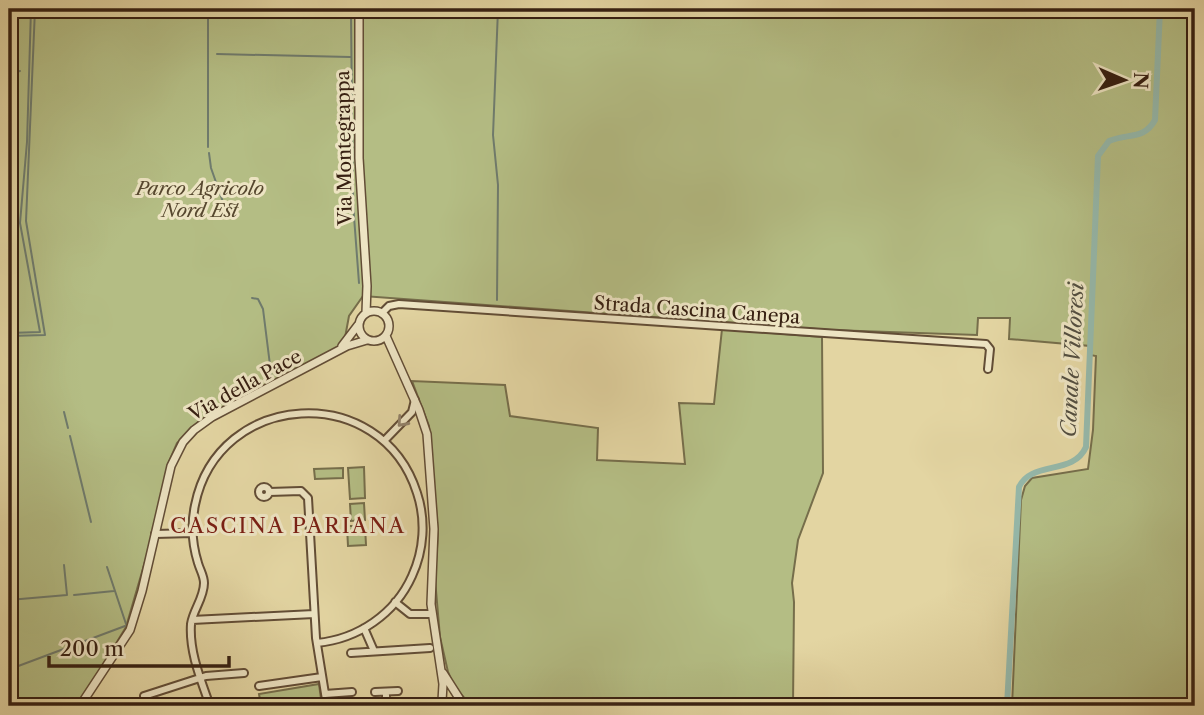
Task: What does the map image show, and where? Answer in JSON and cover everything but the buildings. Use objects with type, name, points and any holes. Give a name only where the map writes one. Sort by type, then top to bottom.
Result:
[{"type":"street","name":"Via Montegrappa","points":[[359,9],[360,200],[367,286],[366,313]]},
{"type":"street","name":"Via Montegrappa","points":[[367,286],[380,312]]},
{"type":"street","name":"Strada Cascina Canepa","points":[[380,312],[399,304],[986,344],[990,349],[988,369]]},
{"type":"street","points":[[395,359],[360,332],[359,324],[366,313],[380,312],[389,323],[386,336],[427,434],[434,529],[432,614],[443,690],[440,705]]},
{"type":"street","name":"Via della Pace","points":[[337,351],[359,324]]},
{"type":"street","points":[[371,341],[386,336]]},
{"type":"street","name":"Via della Pace","points":[[80,706],[129,632],[171,466],[190,434],[212,417],[350,344],[371,341]]},
{"type":"street","points":[[384,441],[412,412],[415,400]]},
{"type":"street","points":[[210,706],[193,650],[192,621],[204,584],[193,533],[195,504],[208,470],[230,443],[256,425],[287,414],[322,413],[357,424],[384,441],[410,474],[422,516],[422,542],[417,564],[395,602],[382,616],[364,628],[345,637],[317,643]]},
{"type":"street","points":[[269,492],[301,491],[309,498],[314,614],[327,706]]},
{"type":"street","points":[[155,534],[193,533]]},
{"type":"street","points":[[395,602],[410,614],[432,614]]},
{"type":"street","points":[[192,621],[314,614]]},
{"type":"street","points":[[364,628],[374,651]]},
{"type":"street","points":[[351,653],[430,648]]},
{"type":"street","points":[[440,666],[449,686],[464,704]]},
{"type":"street","points":[[148,706],[144,695],[201,677],[244,673]]},
{"type":"street","points":[[259,685],[322,677]]},
{"type":"street","points":[[375,692],[398,691]]},
{"type":"street","points":[[325,694],[352,692]]},
{"type":"street","points":[[386,692],[386,706]]},
{"type":"street","points":[[440,705],[449,697],[464,704]]},
{"type":"green space","name":"Parco Agricolo Nord Est","points":[[9,9],[1195,9],[1195,706],[1012,706],[1021,500],[1025,486],[1032,478],[1088,469],[1093,430],[1096,356],[1090,355],[1090,346],[1009,339],[1010,318],[978,318],[977,335],[831,330],[363,296],[349,316],[344,343],[325,356],[199,421],[177,443],[168,464],[151,541],[126,627],[78,706],[9,706]]},
{"type":"green space","points":[[722,329],[822,337],[823,473],[798,540],[792,583],[793,706],[471,705],[455,688],[448,672],[440,637],[435,579],[438,533],[429,426],[412,381],[505,385],[510,416],[598,428],[597,460],[685,464],[679,403],[714,404]]},
{"type":"green space","points":[[364,467],[365,498],[350,499],[348,468]]},
{"type":"green space","points":[[343,468],[343,478],[315,479],[314,469]]},
{"type":"green space","points":[[364,503],[365,520],[351,521],[350,504]]},
{"type":"green space","points":[[347,526],[365,526],[366,545],[348,546]]},
{"type":"green space","points":[[319,684],[322,706],[261,706],[259,694]]},
{"type":"waterway","points":[[9,333],[40,332],[20,223],[27,142],[31,9]]},
{"type":"waterway","points":[[9,336],[45,335],[26,221],[35,9]]},
{"type":"waterway","points":[[208,9],[208,147]]},
{"type":"waterway","points":[[497,300],[498,185],[493,135],[498,9]]},
{"type":"waterway","name":"Canale Villoresi","points":[[1007,706],[1019,487],[1033,473],[1072,462],[1086,447],[1098,156],[1109,141],[1146,131],[1155,120],[1160,9]]},
{"type":"waterway","points":[[351,15],[353,203],[359,283]]},
{"type":"waterway","points":[[217,54],[350,57]]},
{"type":"waterway","points":[[9,74],[20,71]]},
{"type":"waterway","points":[[209,153],[211,168],[223,202]]},
{"type":"waterway","points":[[252,298],[258,299],[263,309],[272,381]]},
{"type":"waterway","points":[[64,412],[68,428]]},
{"type":"waterway","points":[[70,436],[91,522]]},
{"type":"waterway","points":[[9,600],[67,595],[64,565]]},
{"type":"waterway","points":[[107,567],[126,624]]},
{"type":"waterway","points":[[74,595],[114,591]]},
{"type":"waterway","points":[[9,621],[12,667]]},
{"type":"waterway","points":[[17,706],[11,671],[13,668],[125,626]]},
{"type":"district","name":"CASCINA PARIANA","points":[[288,525]]}]
